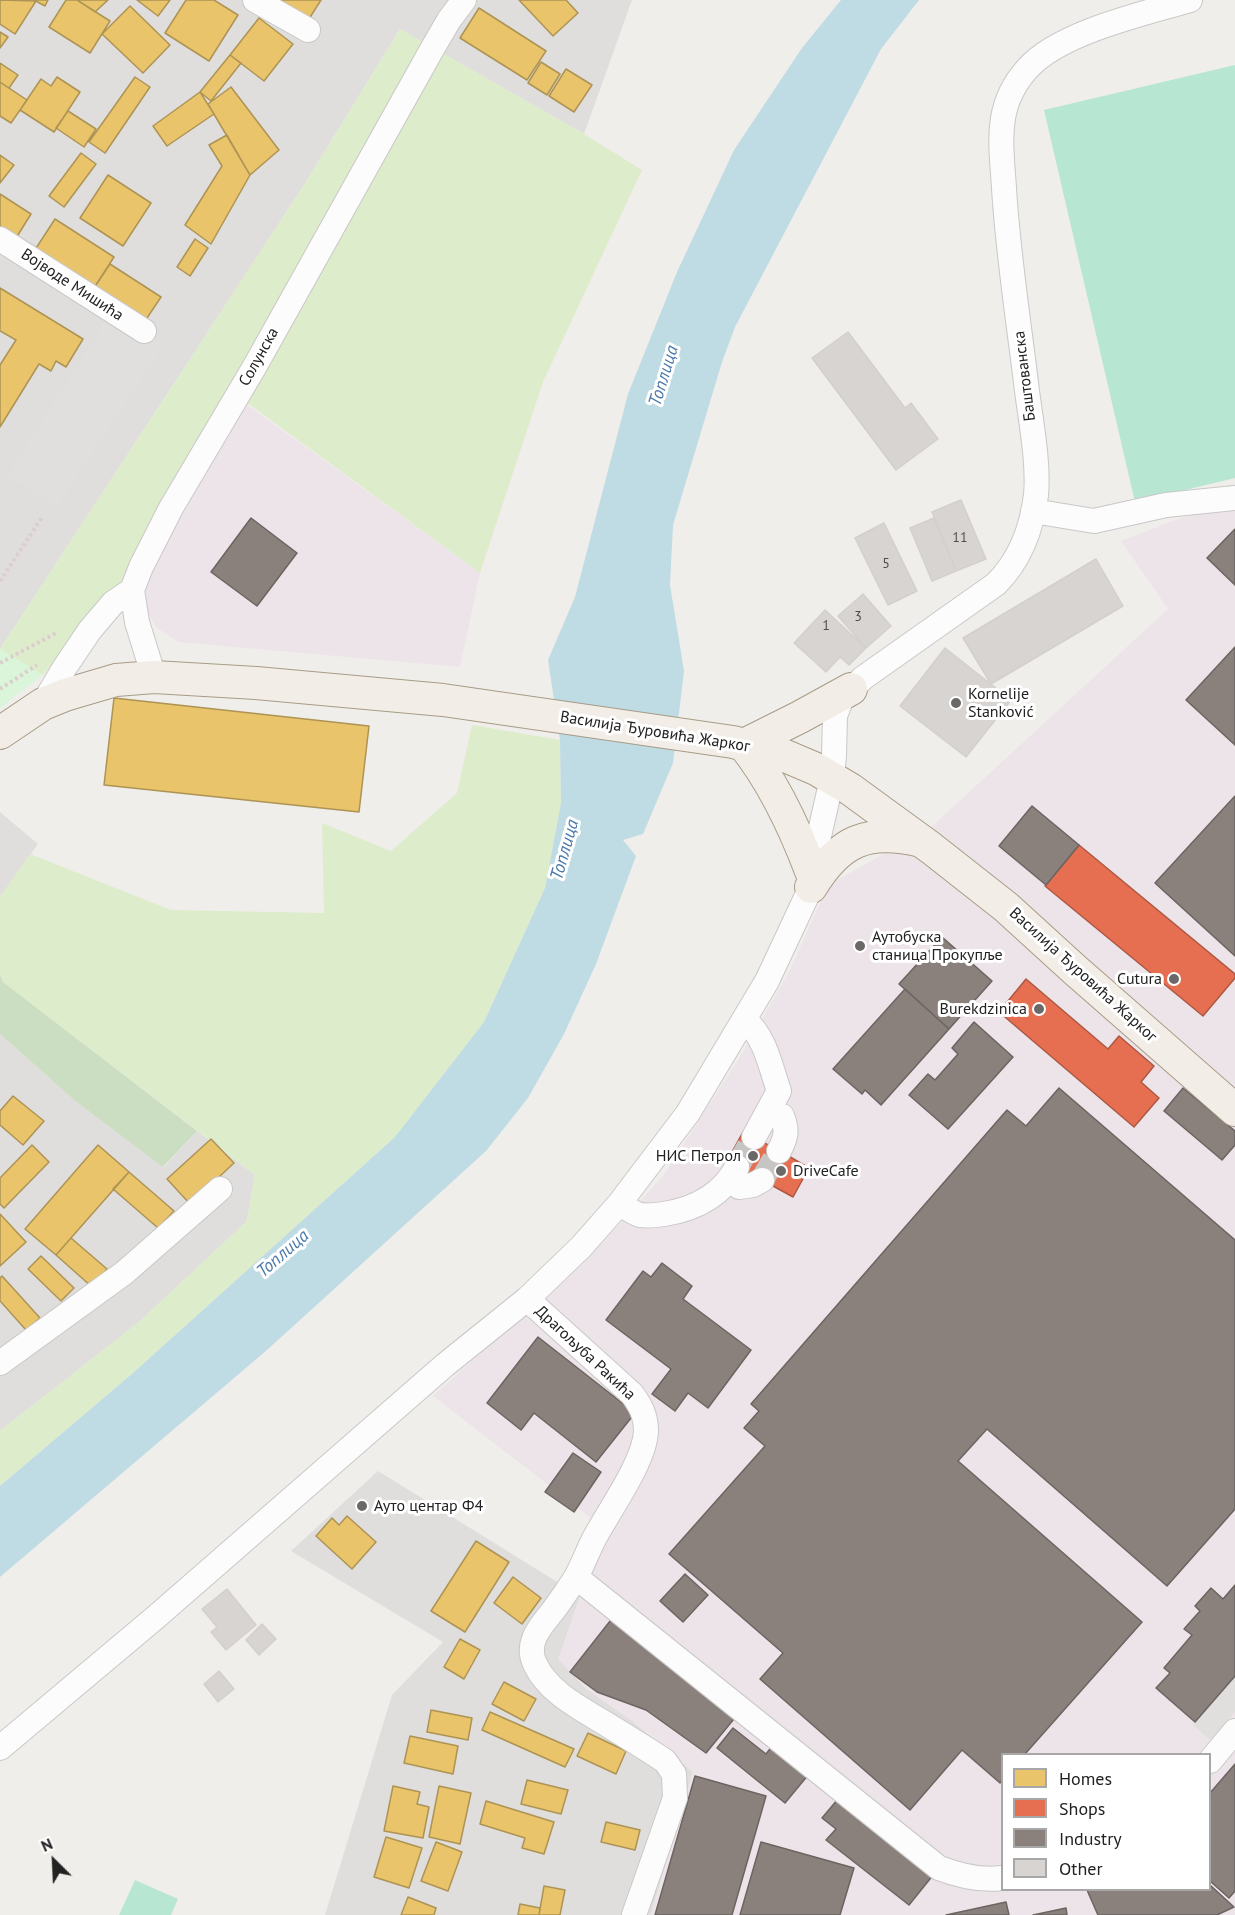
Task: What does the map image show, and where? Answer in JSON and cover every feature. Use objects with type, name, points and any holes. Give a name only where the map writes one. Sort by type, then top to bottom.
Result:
[{"type":"main road","name":"Василија Ђуровића Жарког","points":[[0,733],[43,704],[94,685],[116,680],[154,677],[266,684],[443,700],[739,744],[783,755],[816,769],[850,789],[923,841],[1006,907],[1235,1110]]},
{"type":"main road","points":[[851,689],[800,717],[739,744],[767,778],[788,816],[811,879],[831,858],[854,843],[880,836],[901,836],[923,841]]},
{"type":"street","points":[[255,0],[308,30]]},
{"type":"street","name":"Солунска","points":[[43,704],[90,630],[113,603],[132,590],[171,508],[255,366],[415,78],[464,0]]},
{"type":"street","name":"Баштованска","points":[[832,778],[835,716],[841,700],[881,665],[996,584],[1010,570],[1017,558],[1033,511],[1036,493],[1034,453],[1005,213],[1001,134],[1005,106],[1018,81],[1040,57],[1061,45],[1102,28],[1190,0]]},
{"type":"street","name":"Војводе Мишића","points":[[0,239],[144,331]]},
{"type":"street","points":[[1033,511],[1094,521],[1166,505],[1235,498]]},
{"type":"street","points":[[132,590],[137,622],[154,677]]},
{"type":"street","name":"Драгољуба Ракића","points":[[634,1915],[675,1798],[674,1774],[665,1761],[559,1693],[540,1673],[531,1652],[537,1631],[576,1577],[594,1539],[636,1466],[643,1449],[646,1419],[632,1394],[527,1299],[581,1246],[619,1204],[688,1113],[745,1020],[767,981],[811,879],[832,778]]},
{"type":"street","points":[[745,1020],[752,1026],[765,1047],[779,1091],[779,1106],[786,1126],[786,1136],[766,1144],[779,1091]]},
{"type":"street","points":[[619,1204],[639,1215],[675,1212],[707,1201],[741,1179]]},
{"type":"street","points":[[0,1363],[124,1273],[220,1189]]},
{"type":"street","points":[[0,1748],[156,1617],[445,1365],[527,1299]]},
{"type":"street","points":[[576,1577],[939,1868],[974,1879],[1001,1878]]},
{"type":"street","points":[[1211,1759],[1235,1731]]},
{"type":"path","points":[[0,581],[43,516]]},
{"type":"path","points":[[0,663],[61,631]]},
{"type":"shaded area","points":[[0,0],[632,0],[584,134],[400,29],[304,185],[0,649]]},
{"type":"shaded area","points":[[112,311],[164,345],[57,507],[7,476]]},
{"type":"shaded area","points":[[245,403],[480,573],[460,667],[178,642],[157,628],[142,604],[150,573]]},
{"type":"shaded area","points":[[1235,497],[1235,1915],[651,1915],[693,1772],[639,1726],[586,1689],[558,1659],[604,1528],[433,1396],[603,1242],[663,1176],[738,1060],[788,974],[828,885],[929,829],[1168,609],[1121,541]]},
{"type":"shaded area","points":[[0,812],[38,844],[0,897]]},
{"type":"shaded area","points":[[0,1034],[74,1100],[164,1167],[197,1131],[255,1175],[247,1221],[139,1322],[0,1431]]},
{"type":"shaded area","points":[[378,1471],[580,1596],[559,1659],[693,1772],[651,1915],[325,1915],[392,1695],[443,1642],[291,1551]]},
{"type":"shaded area","points":[[1235,1677],[1235,1712],[1210,1740],[1193,1725]]},
{"type":"green space","points":[[400,29],[584,134],[642,170],[543,382],[480,573],[231,391],[120,584],[43,675],[0,649],[304,185]]},
{"type":"green space","points":[[1235,65],[1235,478],[1135,502],[1044,110]]},
{"type":"green space","points":[[0,649],[43,675],[0,708]]},
{"type":"green space","points":[[472,725],[560,740],[561,803],[545,888],[484,1022],[395,1137],[133,1373],[0,1486],[0,1431],[139,1322],[247,1221],[255,1175],[3,982],[0,975],[0,897],[30,854],[171,910],[324,913],[322,823],[391,851],[457,793]]},
{"type":"green space","points":[[0,975],[3,982],[197,1131],[163,1167],[74,1100],[0,1034]]},
{"type":"green space","points":[[135,1880],[178,1899],[171,1915],[119,1915]]},
{"type":"water","name":"Топлица","points":[[841,0],[919,0],[881,49],[735,327],[722,362],[673,525],[670,585],[684,671],[673,763],[643,834],[623,840],[636,856],[596,964],[564,1034],[528,1098],[486,1151],[267,1350],[0,1577],[0,1486],[133,1373],[395,1137],[484,1022],[545,888],[561,803],[560,740],[548,660],[575,597],[628,394],[677,272],[734,150],[802,48]]},
{"type":"building: Homes","points":[[0,0],[36,1],[15,34],[0,24]]},
{"type":"building: Homes","points":[[34,0],[48,0],[45,6]]},
{"type":"building: Homes","points":[[66,0],[77,0],[110,21],[90,53],[49,27]]},
{"type":"building: Homes","points":[[77,0],[108,0],[95,12]]},
{"type":"building: Homes","points":[[137,0],[170,0],[158,16]]},
{"type":"building: Homes","points":[[186,0],[214,0],[238,15],[209,61],[165,33]]},
{"type":"building: Homes","points":[[282,0],[321,0],[307,22],[279,4]]},
{"type":"building: Homes","points":[[519,0],[566,0],[578,13],[553,36]]},
{"type":"building: Homes","points":[[130,6],[170,45],[143,73],[102,34]]},
{"type":"building: Homes","points":[[479,8],[546,51],[527,80],[460,38]]},
{"type":"building: Homes","points":[[259,18],[293,44],[264,81],[230,55]]},
{"type":"building: Homes","points":[[0,32],[8,37],[0,48]]},
{"type":"building: Homes","points":[[230,55],[241,63],[211,101],[200,92]]},
{"type":"building: Homes","points":[[541,62],[560,74],[547,95],[528,83]]},
{"type":"building: Homes","points":[[0,63],[18,75],[9,88],[0,82]]},
{"type":"building: Homes","points":[[566,69],[592,85],[574,112],[549,96]]},
{"type":"building: Homes","points":[[57,77],[80,92],[54,132],[20,110],[41,79],[51,86]]},
{"type":"building: Homes","points":[[135,77],[150,87],[105,153],[89,142]]},
{"type":"building: Homes","points":[[0,82],[27,100],[11,123],[0,116]]},
{"type":"building: Homes","points":[[231,87],[279,150],[250,175],[208,104]]},
{"type":"building: Homes","points":[[200,92],[214,114],[167,146],[153,126]]},
{"type":"building: Homes","points":[[68,111],[96,129],[84,147],[56,128]]},
{"type":"building: Homes","points":[[227,135],[250,175],[211,244],[185,225],[222,166],[209,145]]},
{"type":"building: Homes","points":[[81,153],[96,164],[64,207],[49,196]]},
{"type":"building: Homes","points":[[0,155],[14,165],[0,183]]},
{"type":"building: Homes","points":[[108,175],[151,203],[123,246],[80,218]]},
{"type":"building: Homes","points":[[0,194],[31,214],[13,243],[0,235]]},
{"type":"building: Homes","points":[[55,219],[114,257],[90,294],[31,256]]},
{"type":"building: Homes","points":[[195,239],[208,248],[190,276],[177,267]]},
{"type":"building: Homes","points":[[110,264],[161,297],[141,327],[90,294]]},
{"type":"building: Homes","points":[[0,288],[83,339],[66,367],[56,361],[51,371],[39,364],[0,427],[0,365],[16,340],[0,331]]},
{"type":"building: Homes","points":[[114,698],[369,726],[359,812],[104,785]]},
{"type":"building: Homes","points":[[13,1096],[44,1121],[23,1145],[0,1125],[0,1111]]},
{"type":"building: Homes","points":[[211,1139],[234,1163],[190,1204],[167,1179]]},
{"type":"building: Homes","points":[[32,1145],[49,1162],[4,1208],[0,1204],[0,1178]]},
{"type":"building: Homes","points":[[98,1145],[129,1172],[56,1255],[25,1229]]},
{"type":"building: Homes","points":[[129,1172],[174,1211],[158,1228],[113,1189]]},
{"type":"building: Homes","points":[[0,1214],[26,1242],[0,1266]]},
{"type":"building: Homes","points":[[71,1238],[107,1269],[92,1287],[56,1255]]},
{"type":"building: Homes","points":[[41,1256],[74,1288],[61,1301],[28,1269]]},
{"type":"building: Homes","points":[[2,1276],[40,1318],[26,1330],[0,1301],[0,1278]]},
{"type":"building: Homes","points":[[347,1516],[376,1542],[352,1569],[316,1536],[332,1518],[339,1525]]},
{"type":"building: Homes","points":[[476,1541],[509,1562],[465,1632],[431,1611]]},
{"type":"building: Homes","points":[[513,1577],[541,1598],[522,1624],[494,1603]]},
{"type":"building: Homes","points":[[460,1639],[480,1650],[464,1679],[444,1667]]},
{"type":"building: Homes","points":[[504,1682],[536,1699],[524,1721],[492,1704]]},
{"type":"building: Homes","points":[[431,1710],[472,1718],[468,1740],[427,1732]]},
{"type":"building: Homes","points":[[490,1712],[574,1749],[565,1767],[482,1730]]},
{"type":"building: Homes","points":[[588,1733],[626,1751],[616,1774],[577,1756]]},
{"type":"building: Homes","points":[[410,1736],[458,1746],[453,1774],[404,1763]]},
{"type":"building: Homes","points":[[527,1780],[568,1790],[561,1814],[521,1804]]},
{"type":"building: Homes","points":[[393,1786],[420,1792],[417,1804],[429,1807],[423,1838],[384,1831]]},
{"type":"building: Homes","points":[[439,1786],[471,1793],[460,1844],[429,1837]]},
{"type":"building: Homes","points":[[486,1801],[554,1822],[544,1854],[522,1848],[525,1838],[480,1824]]},
{"type":"building: Homes","points":[[606,1822],[640,1830],[635,1850],[601,1842]]},
{"type":"building: Homes","points":[[386,1837],[422,1848],[409,1888],[374,1877]]},
{"type":"building: Homes","points":[[436,1842],[462,1852],[448,1891],[421,1881]]},
{"type":"building: Homes","points":[[544,1886],[565,1890],[560,1915],[539,1915]]},
{"type":"building: Homes","points":[[408,1897],[436,1908],[434,1915],[401,1915]]},
{"type":"building: Homes","points":[[520,1904],[540,1908],[539,1915],[518,1915]]},
{"type":"building: Shops","points":[[1079,845],[1235,974],[1235,978],[1203,1016],[1045,886]]},
{"type":"building: Shops","points":[[1026,979],[1108,1049],[1119,1036],[1154,1066],[1141,1082],[1159,1098],[1134,1127],[999,1012]]},
{"type":"building: Shops","name":"НИС Петрол","points":[[743,1132],[780,1151],[764,1181],[727,1161]]},
{"type":"building: Shops","points":[[780,1151],[809,1168],[793,1197],[764,1181]]},
{"type":"building: Industry","points":[[251,518],[297,553],[257,606],[211,572]]},
{"type":"building: Industry","points":[[1235,529],[1235,585],[1207,558]]},
{"type":"building: Industry","points":[[1235,647],[1235,745],[1186,700]]},
{"type":"building: Industry","points":[[1235,796],[1235,956],[1155,883]]},
{"type":"building: Industry","points":[[1032,806],[1079,845],[1046,885],[999,846]]},
{"type":"building: Industry","points":[[942,937],[992,981],[949,1029],[899,984]]},
{"type":"building: Industry","points":[[905,989],[949,1029],[881,1105],[865,1090],[862,1094],[833,1069]]},
{"type":"building: Industry","points":[[974,1022],[1013,1057],[948,1129],[909,1095],[928,1074],[935,1080],[958,1054],[952,1048]]},
{"type":"building: Industry","points":[[1059,1088],[1235,1240],[1235,1509],[1167,1586],[987,1429],[958,1461],[1142,1622],[1026,1753],[1001,1753],[1000,1783],[962,1750],[910,1810],[760,1679],[783,1653],[669,1554],[765,1446],[744,1428],[759,1411],[751,1404],[1007,1110],[1026,1126]]},
{"type":"building: Industry","points":[[1183,1088],[1235,1131],[1235,1145],[1222,1160],[1164,1111]]},
{"type":"building: Industry","points":[[662,1263],[692,1286],[683,1299],[751,1350],[708,1408],[688,1393],[675,1411],[652,1394],[671,1369],[606,1320],[643,1271],[651,1277]]},
{"type":"building: Industry","points":[[538,1337],[635,1413],[596,1462],[534,1413],[521,1430],[487,1403]]},
{"type":"building: Industry","points":[[573,1453],[601,1472],[574,1512],[545,1492]]},
{"type":"building: Industry","points":[[685,1574],[708,1595],[683,1622],[660,1601]]},
{"type":"building: Industry","points":[[1235,1585],[1235,1676],[1195,1722],[1156,1688],[1170,1673],[1164,1668],[1192,1635],[1184,1629],[1200,1611],[1195,1606],[1211,1588],[1223,1599]]},
{"type":"building: Industry","points":[[614,1616],[738,1714],[706,1753],[646,1710],[597,1692],[570,1672]]},
{"type":"building: Industry","points":[[733,1728],[766,1754],[773,1745],[809,1774],[785,1803],[717,1748]]},
{"type":"building: Industry","points":[[1235,1764],[1235,1891],[1229,1898],[1211,1882],[1211,1792]]},
{"type":"building: Industry","points":[[695,1776],[766,1796],[732,1915],[655,1915]]},
{"type":"building: Industry","points":[[838,1799],[934,1874],[909,1905],[826,1840],[836,1829],[822,1818]]},
{"type":"building: Industry","points":[[761,1842],[854,1868],[840,1915],[740,1915]]},
{"type":"building: Industry","points":[[1211,1886],[1234,1907],[1217,1915],[1098,1915],[1087,1891],[1211,1891]]},
{"type":"building: Industry","points":[[1006,1902],[1009,1915],[946,1915]]},
{"type":"building: Industry","points":[[1066,1908],[1067,1915],[1033,1915]]},
{"type":"building: Other","points":[[848,332],[905,408],[911,403],[938,439],[896,470],[812,358]]},
{"type":"building: Other","points":[[961,500],[986,559],[956,571],[932,512]]},
{"type":"building: Other","points":[[934,518],[956,571],[932,581],[910,528]]},
{"type":"building: Other","points":[[884,523],[917,591],[888,605],[855,538]]},
{"type":"building: Other","points":[[1096,559],[1123,606],[991,684],[963,638]]},
{"type":"building: Other","points":[[863,594],[891,626],[866,648],[838,616]]},
{"type":"building: Other","points":[[825,610],[866,648],[849,665],[840,657],[826,672],[794,643]]},
{"type":"building: Other","name":"Kornelije Stanković","points":[[945,648],[1011,700],[966,757],[900,706]]},
{"type":"building: Other","points":[[227,1589],[256,1625],[226,1650],[211,1632],[217,1627],[202,1609]]},
{"type":"building: Other","points":[[262,1624],[276,1639],[259,1655],[246,1640]]},
{"type":"building: Other","points":[[219,1671],[234,1689],[218,1702],[204,1684]]},
{"type":"tunnel","points":[[737,1167],[754,1137]]},
{"type":"tunnel","points":[[762,1180],[779,1151]]},
{"type":"place","name":"Kornelije Stanković","points":[[956,703]]},
{"type":"place","name":"Аутобуска станица Прокупље","points":[[860,946]]},
{"type":"place","name":"Cutura","points":[[1174,979]]},
{"type":"place","name":"Burekdzinica","points":[[1039,1009]]},
{"type":"place","name":"НИС Петрол","points":[[753,1156]]},
{"type":"place","name":"DriveCafe","points":[[781,1171]]},
{"type":"place","name":"Ауто центар Ф4","points":[[362,1506]]}]
